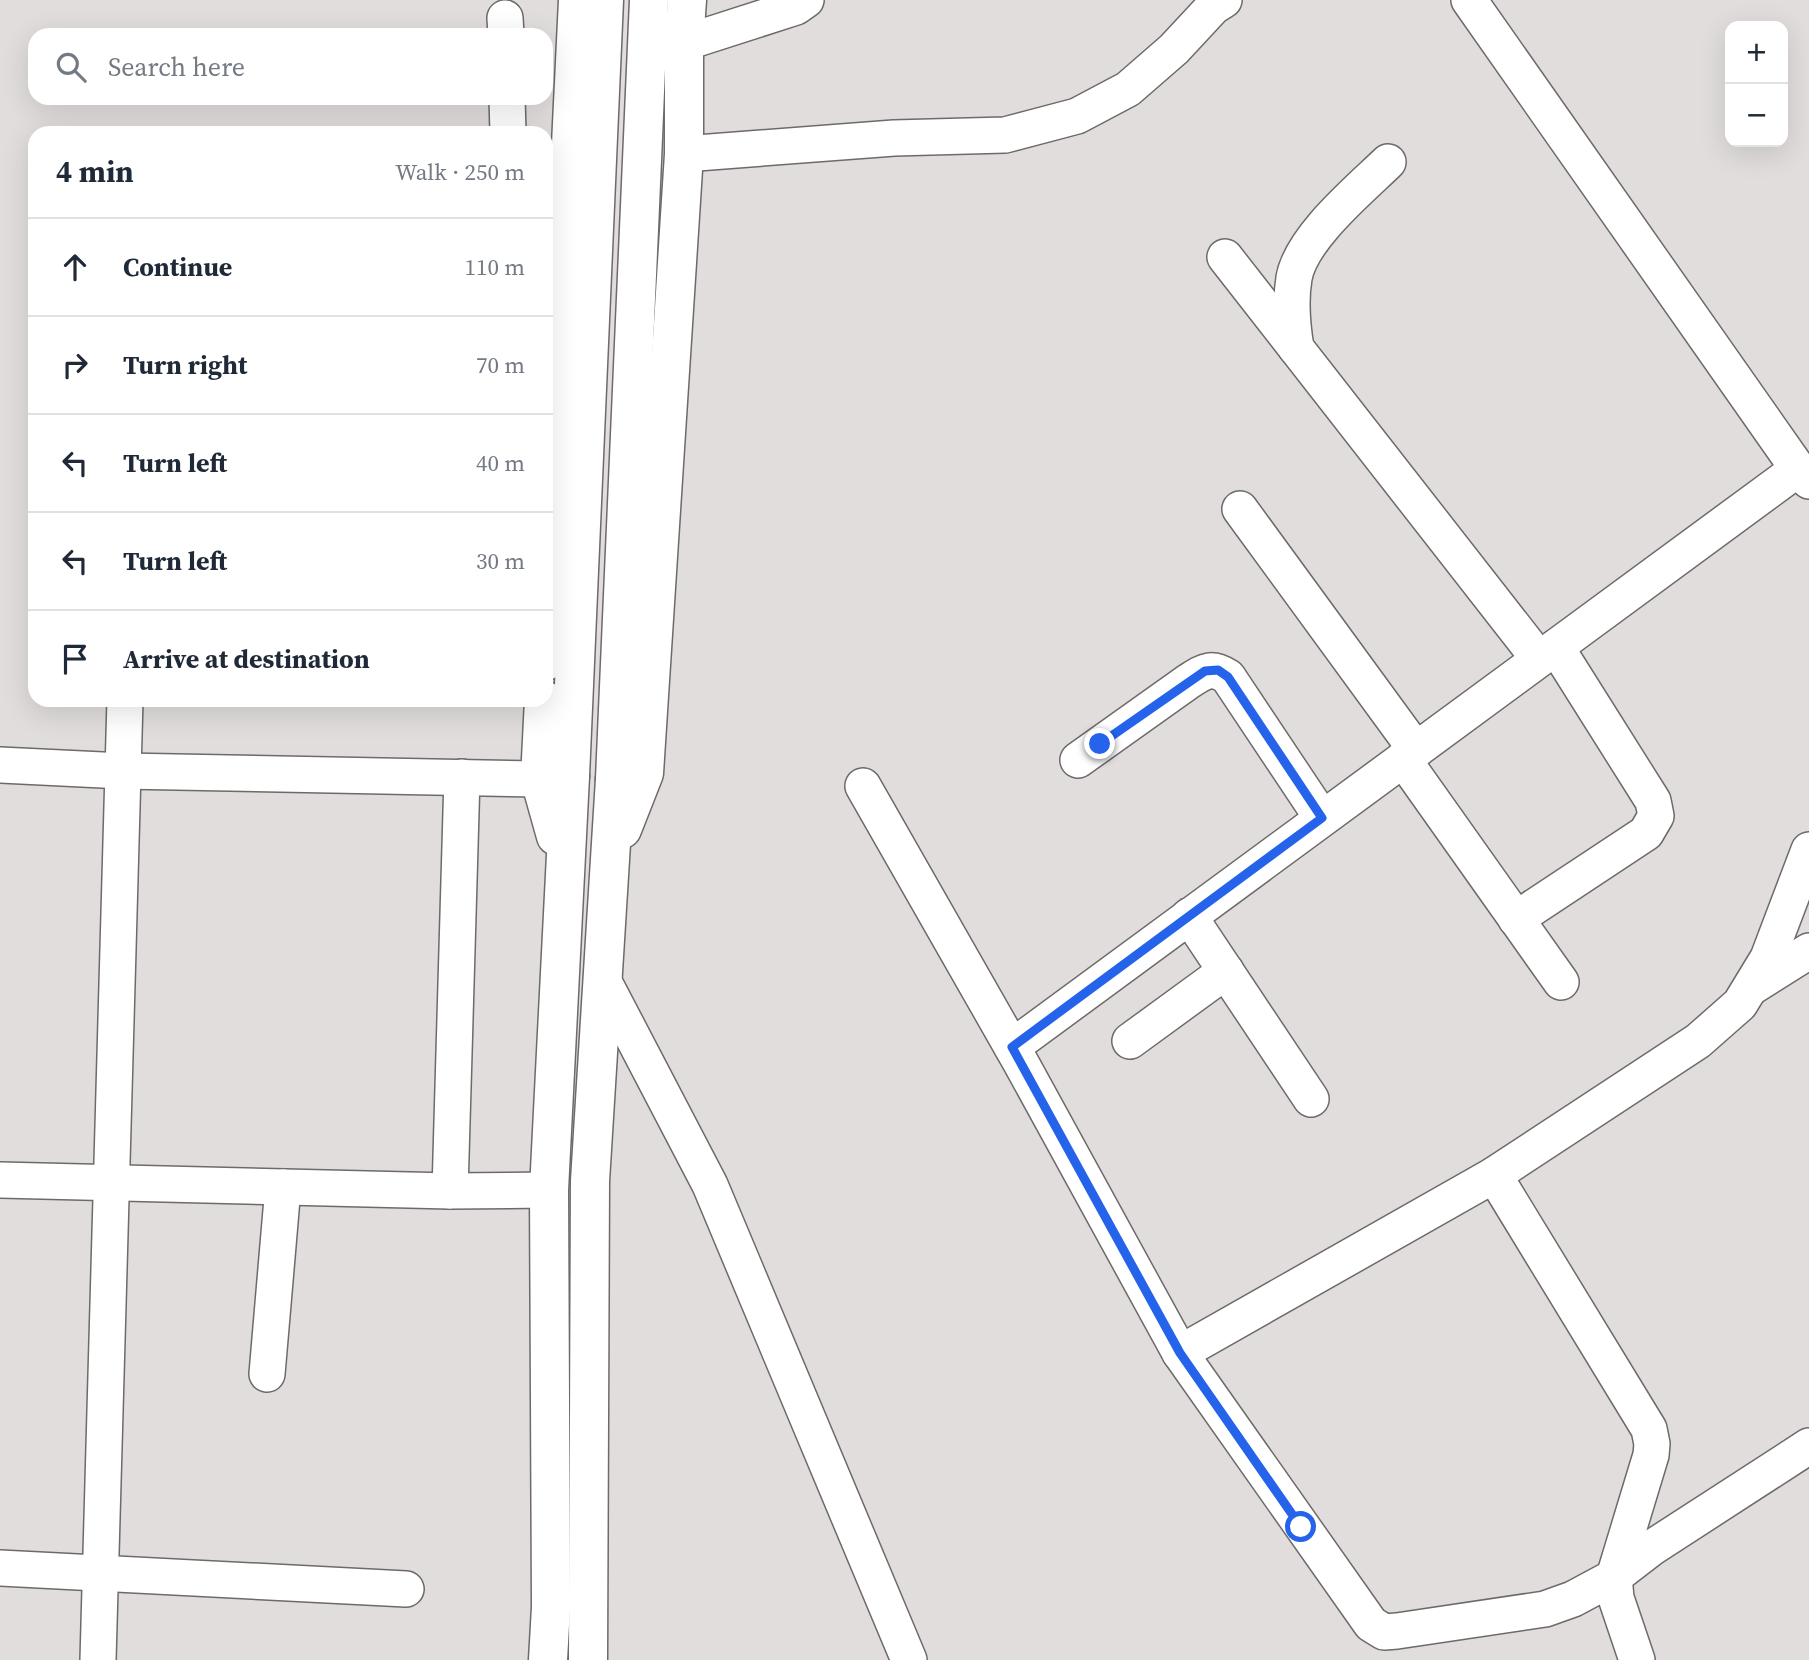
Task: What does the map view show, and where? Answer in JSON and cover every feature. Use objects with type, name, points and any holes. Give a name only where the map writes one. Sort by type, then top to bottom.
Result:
[{"type":"main road","points":[[553,397],[558,208],[578,0]]},
{"type":"main road","points":[[555,778],[604,0]]},
{"type":"main road","points":[[589,1660],[590,1181],[615,779],[649,0]]},
{"type":"main road","points":[[610,862],[644,773],[684,154],[684,43],[688,0]]},
{"type":"main road","points":[[545,707],[565,868],[549,1190],[551,1607],[548,1660]]},
{"type":"street","points":[[684,43],[796,7],[806,0]]},
{"type":"street","points":[[684,154],[894,138],[1005,135],[1077,116],[1128,89],[1174,49],[1213,7],[1224,0]]},
{"type":"street","points":[[1012,1047],[1548,653],[1803,475],[1469,0]]},
{"type":"street","points":[[507,105],[508,126]]},
{"type":"street","points":[[1296,348],[1291,313],[1294,275],[1314,236],[1388,162]]},
{"type":"street","points":[[1226,257],[1296,348],[1548,653],[1653,802],[1656,816],[1646,833],[1516,919]]},
{"type":"street","points":[[1240,509],[1410,755],[1516,919],[1561,982]]},
{"type":"street","points":[[1078,760],[1196,676],[1205,671],[1218,670],[1228,677],[1322,818]]},
{"type":"street","points":[[98,1660],[125,707]]},
{"type":"street","points":[[0,765],[123,771],[555,778]]},
{"type":"street","points":[[450,1191],[462,777]]},
{"type":"street","points":[[863,786],[1012,1047],[1180,1353],[1371,1624],[1384,1632],[1545,1609],[1573,1599],[1614,1577],[1653,1547],[1809,1446]]},
{"type":"street","points":[[1180,1353],[1494,1175],[1698,1041],[1740,1004],[1768,958],[1809,850]]},
{"type":"street","points":[[1189,916],[1311,1099]]},
{"type":"street","points":[[1749,989],[1809,951]]},
{"type":"street","points":[[1130,1041],[1226,971]]},
{"type":"street","points":[[603,980],[710,1185],[909,1660]]},
{"type":"street","points":[[1494,1175],[1649,1429],[1651,1455],[1614,1577],[1616,1598],[1637,1660]]},
{"type":"street","points":[[0,1180],[450,1191],[549,1190]]},
{"type":"street","points":[[267,1374],[283,1187]]},
{"type":"street","points":[[0,1568],[406,1590]]},
{"type":"route","points":[[1100,744],[1189,681],[1205,671],[1218,670],[1228,677],[1322,818],[1012,1047],[1180,1353],[1301,1527]]}]
